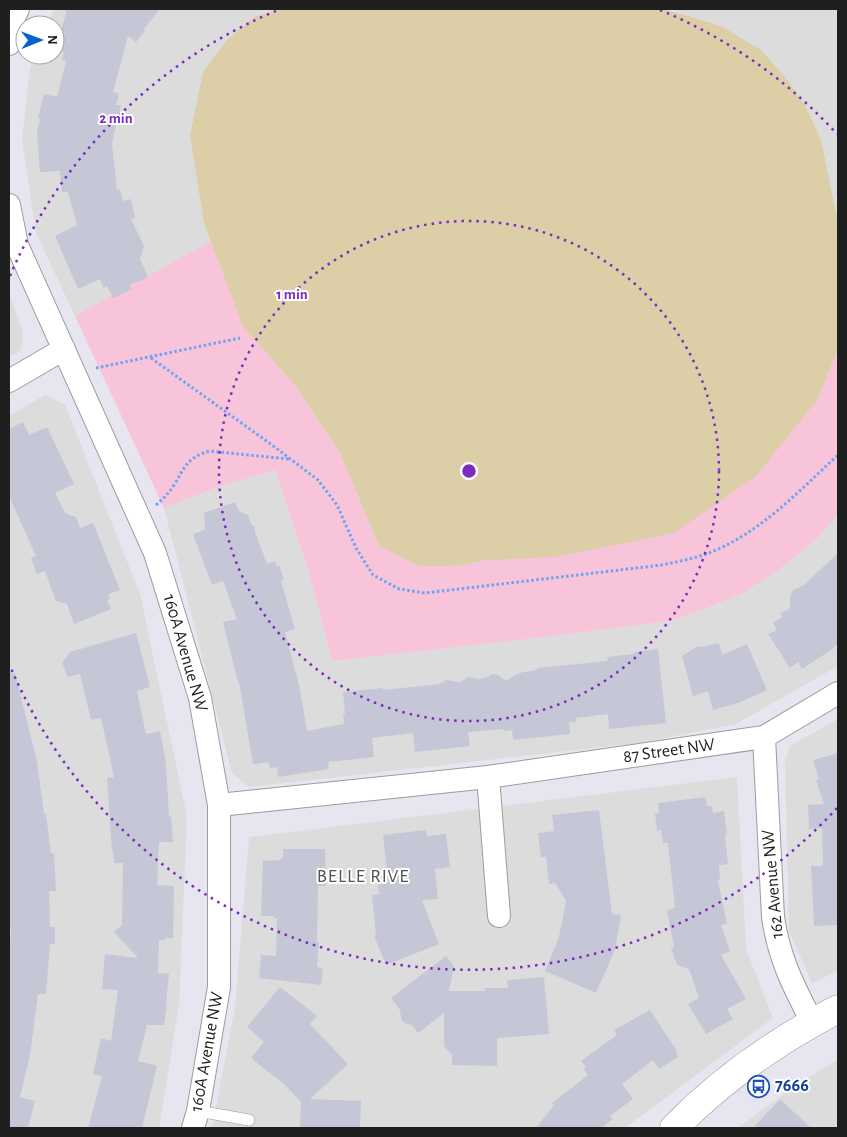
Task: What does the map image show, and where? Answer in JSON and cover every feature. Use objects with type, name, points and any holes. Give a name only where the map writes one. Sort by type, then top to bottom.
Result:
[{"type":"street","points":[[9,44],[13,20],[18,9]]},
{"type":"street","name":"160A Avenue NW","points":[[9,205],[17,245],[155,553],[200,698],[219,805],[218,987],[196,1120]]},
{"type":"street","points":[[9,381],[64,349]]},
{"type":"street","name":"87 Street NW","points":[[219,805],[488,777],[764,737],[838,693]]},
{"type":"street","name":"162 Avenue NW","points":[[764,737],[773,917],[776,939],[786,971],[812,1024]]},
{"type":"street","points":[[488,777],[499,916]]},
{"type":"street","points":[[674,1128],[702,1100],[780,1042],[838,1009]]},
{"type":"lane","points":[[196,1120],[249,1120]]},
{"type":"path","points":[[74,372],[151,358],[240,338]]},
{"type":"path","points":[[151,358],[318,480],[337,505],[356,548],[373,575],[399,589],[425,593],[662,565],[714,551],[746,534],[771,517],[838,455]]},
{"type":"path","points":[[139,515],[157,504],[168,493],[186,464],[201,453],[210,451],[290,459]]},
{"type":"shaded area","points":[[54,9],[282,9],[254,17],[226,41],[204,223],[211,241],[75,316],[36,233],[22,139],[31,65],[65,65],[65,15],[52,15]]},
{"type":"shaded area","points":[[282,9],[665,9],[721,26],[761,50],[786,78],[806,107],[821,139],[838,223],[838,349],[818,399],[756,476],[674,533],[555,557],[488,560],[455,566],[418,566],[379,546],[340,453],[294,384],[243,327],[204,223],[190,136],[203,72],[226,41],[254,17]]},
{"type":"shaded area","points":[[671,9],[838,9],[838,223],[821,139],[806,107],[786,78],[761,50]]},
{"type":"shaded area","points":[[211,241],[243,327],[294,384],[340,453],[379,546],[418,566],[455,566],[488,560],[818,399],[838,349],[838,514],[817,539],[778,570],[743,593],[670,621],[332,661],[309,573],[275,470],[221,486],[164,508],[75,316]]},
{"type":"shaded area","points":[[9,293],[23,332],[22,350],[9,357]]},
{"type":"shaded area","points":[[45,395],[65,405],[140,594],[187,817],[179,1005],[159,1128],[9,1128],[9,416]]},
{"type":"shaded area","points":[[275,470],[309,573],[332,661],[670,621],[743,593],[778,570],[817,539],[838,514],[838,666],[736,724],[638,743],[249,787],[232,773],[164,508],[221,486]]},
{"type":"shaded area","points":[[838,719],[838,971],[812,983],[789,931],[785,760],[790,746]]},
{"type":"shaded area","points":[[737,777],[746,949],[773,1018],[625,1128],[212,1128],[235,1007],[249,837]]},
{"type":"shaded area","points":[[838,1060],[838,1128],[737,1128],[804,1080]]},
{"type":"building","points":[[67,9],[160,9],[136,42],[128,36],[113,92],[119,94],[116,105],[121,105],[112,143],[117,190],[120,189],[123,201],[131,199],[135,218],[131,219],[144,246],[140,259],[148,277],[130,285],[132,289],[113,298],[107,286],[104,288],[100,279],[78,289],[55,236],[77,225],[68,192],[62,192],[60,171],[40,172],[37,133],[40,119],[38,118],[44,94],[57,97],[66,61],[65,16]]},
{"type":"building","points":[[23,422],[29,435],[47,427],[74,484],[55,493],[65,513],[76,517],[80,528],[93,523],[120,590],[108,594],[110,599],[107,600],[111,609],[74,624],[67,604],[56,601],[45,571],[37,574],[31,558],[36,556],[9,496],[9,429]]},
{"type":"building","points":[[235,502],[239,511],[248,515],[251,524],[255,527],[255,532],[267,564],[275,561],[277,566],[279,565],[284,580],[281,581],[295,629],[285,632],[299,685],[307,731],[344,724],[343,692],[440,684],[446,680],[460,682],[468,677],[479,679],[492,674],[498,675],[506,681],[519,673],[537,670],[537,668],[608,661],[607,657],[658,649],[666,723],[609,729],[608,714],[576,718],[576,722],[569,722],[570,734],[513,740],[512,730],[468,732],[470,746],[415,752],[413,733],[372,738],[374,757],[328,762],[329,769],[278,777],[277,767],[270,768],[269,762],[253,764],[239,682],[223,622],[237,619],[223,581],[212,585],[193,534],[205,530],[204,513]]},
{"type":"building","points":[[838,553],[838,643],[831,650],[802,669],[798,662],[790,668],[768,634],[777,630],[773,623],[782,617],[780,614],[790,608],[790,597],[793,590],[804,585]]},
{"type":"building","points":[[136,633],[150,687],[137,691],[146,734],[160,731],[166,763],[169,817],[171,816],[173,842],[159,842],[157,885],[174,886],[173,938],[159,940],[158,973],[169,974],[167,1004],[164,1025],[147,1025],[138,1061],[157,1066],[142,1128],[88,1128],[102,1076],[93,1074],[101,1038],[111,1041],[118,990],[102,989],[105,954],[138,958],[114,932],[122,925],[123,863],[114,863],[112,851],[107,778],[114,777],[101,718],[91,720],[80,674],[68,677],[62,663],[70,652]]},
{"type":"building","points":[[719,643],[722,655],[747,644],[767,690],[738,703],[713,710],[708,691],[693,696],[682,656],[698,646],[702,647]]},
{"type":"building","points":[[15,673],[37,761],[51,853],[54,853],[56,891],[49,891],[50,927],[55,927],[55,944],[50,944],[46,994],[38,994],[30,1055],[20,1097],[35,1101],[28,1128],[9,1128],[9,968],[11,929],[9,929],[9,674]]},
{"type":"building","points":[[838,753],[838,925],[814,926],[811,866],[823,866],[822,828],[809,829],[808,805],[824,804],[816,780],[819,779],[813,760]]},
{"type":"building","points":[[705,797],[707,806],[712,806],[713,813],[724,811],[728,864],[719,865],[720,878],[718,881],[727,924],[721,925],[730,951],[721,955],[746,999],[727,1009],[733,1019],[706,1034],[688,1004],[699,998],[689,969],[677,965],[671,948],[674,947],[667,910],[675,908],[668,843],[663,843],[661,830],[657,831],[655,813],[659,813],[658,803]]},
{"type":"building","points":[[599,810],[612,914],[621,915],[615,950],[596,993],[545,971],[559,937],[566,901],[555,883],[549,884],[546,857],[541,857],[538,833],[554,831],[552,815]]},
{"type":"building","points":[[426,830],[427,836],[446,834],[450,867],[435,869],[438,899],[422,900],[439,944],[386,965],[374,936],[376,935],[372,895],[379,894],[378,883],[388,882],[383,835]]},
{"type":"building","points":[[283,849],[325,849],[326,886],[318,886],[317,942],[319,942],[317,967],[323,968],[321,985],[259,978],[261,955],[276,956],[277,918],[273,918],[274,916],[261,916],[263,861],[281,860],[283,858]]},
{"type":"building","points":[[446,956],[454,966],[449,991],[485,991],[485,988],[508,988],[507,980],[544,977],[549,1034],[497,1038],[497,1066],[452,1065],[452,1055],[444,1046],[444,1013],[418,1033],[412,1025],[404,1023],[401,1019],[400,1010],[391,998]]},
{"type":"building","points":[[280,987],[317,1016],[310,1024],[348,1064],[310,1099],[361,1101],[360,1128],[300,1128],[301,1102],[285,1085],[251,1058],[264,1042],[247,1027]]},
{"type":"building","points":[[650,1010],[677,1051],[678,1057],[659,1069],[653,1060],[622,1084],[633,1099],[610,1116],[613,1119],[601,1128],[536,1128],[554,1105],[552,1103],[588,1075],[584,1069],[586,1067],[581,1061],[617,1035],[614,1030]]},
{"type":"building","points":[[780,1099],[811,1128],[753,1128]]},
{"type":"place","name":"7666","points":[[759,1086]]},
{"type":"district","name":"BELLE RIVE","points":[[363,876]]}]
